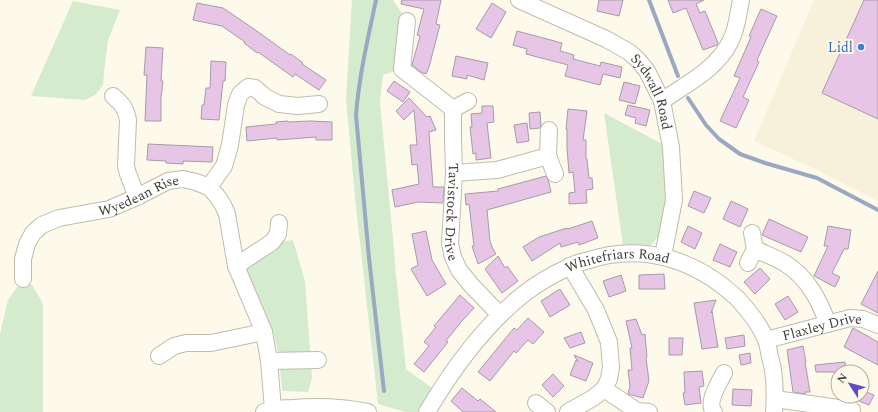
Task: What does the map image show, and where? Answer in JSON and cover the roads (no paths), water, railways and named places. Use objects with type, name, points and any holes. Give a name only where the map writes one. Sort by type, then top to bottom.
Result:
[{"type":"street","name":"Sydwall Road","points":[[519,0],[606,39],[629,52],[647,71],[662,101],[671,147],[674,200],[663,256]]},
{"type":"street","points":[[662,101],[710,68],[720,57],[730,42],[736,27],[741,0]]},
{"type":"street","points":[[407,21],[402,69],[453,109],[468,101]]},
{"type":"street","points":[[319,104],[298,106],[279,104],[266,97],[255,88],[248,87],[240,94],[236,105],[230,145],[224,166],[209,187],[218,196],[227,214],[236,266],[264,332],[269,361],[268,410],[311,406],[343,408],[368,412]]},
{"type":"street","points":[[113,96],[122,104],[127,112],[126,166],[137,197]]},
{"type":"street","name":"Tavistock Drive","points":[[453,109],[452,140],[454,173],[450,244],[453,257],[459,270],[500,315]]},
{"type":"street","points":[[549,130],[548,156],[555,174]]},
{"type":"street","points":[[454,173],[497,170],[548,156]]},
{"type":"street","name":"Wyedean Rise","points":[[23,279],[23,259],[27,244],[33,233],[42,225],[59,218],[109,209],[168,181],[183,179],[209,187]]},
{"type":"street","points":[[236,266],[272,242],[278,234],[279,223]]},
{"type":"street","points":[[752,233],[752,256],[785,264],[799,274],[811,289],[822,307],[828,324]]},
{"type":"street","name":"Whitefriars Road","points":[[427,412],[451,373],[470,348],[500,315],[531,289],[570,266],[596,257],[616,253],[663,256],[681,262],[714,280],[742,303],[759,326],[766,340],[773,369],[775,405]]},
{"type":"street","points":[[568,412],[593,398],[604,389],[609,379],[611,367],[609,342],[596,310],[570,266]]},
{"type":"street","name":"Flaxley Drive","points":[[766,340],[850,318],[863,319],[878,325]]},
{"type":"street","points":[[159,356],[174,346],[186,343],[211,342],[264,332]]},
{"type":"street","points":[[269,361],[318,360]]},
{"type":"street","points":[[714,412],[711,404],[713,396],[724,373]]},
{"type":"street","points":[[604,389],[638,411],[649,412]]},
{"type":"street","points":[[775,405],[852,410]]},
{"type":"waterway","points":[[376,0],[362,71],[356,115],[369,258],[384,391]]},
{"type":"waterway","points":[[649,0],[678,76]]},
{"type":"waterway","points":[[688,98],[706,125],[719,139],[740,154],[817,178],[878,210]]},
{"type":"place","name":"Lidl","points":[[861,47]]}]
